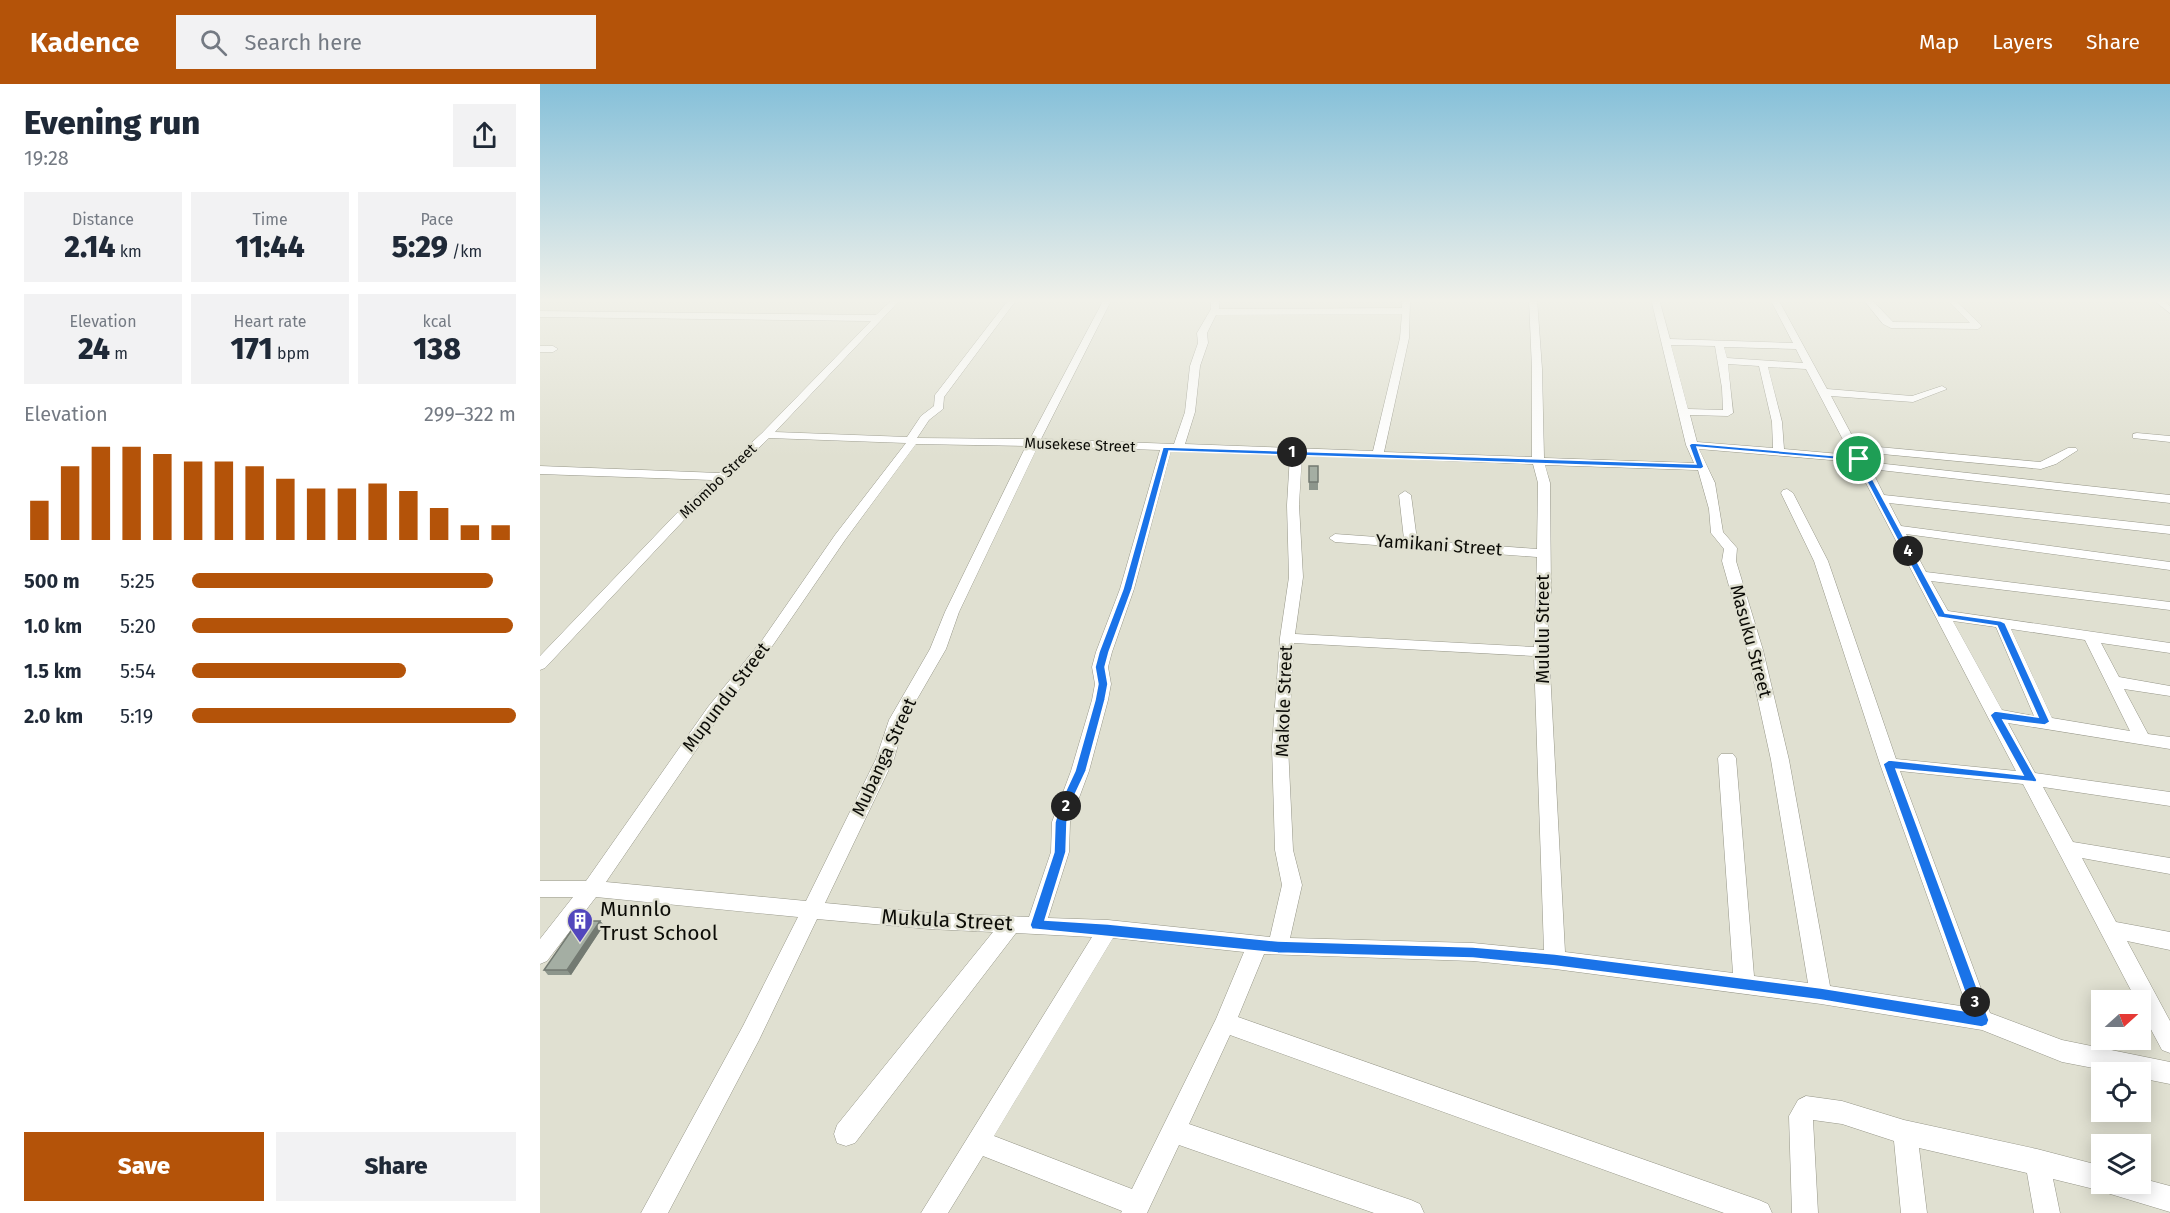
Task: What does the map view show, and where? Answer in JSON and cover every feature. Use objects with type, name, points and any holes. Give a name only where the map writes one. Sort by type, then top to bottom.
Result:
[{"type":"street","name":"Miombo Street","points":[[540,665],[680,517],[766,435],[846,352]]},
{"type":"street","name":"Mupundu Street","points":[[540,955],[591,889],[708,720],[768,642],[925,418],[939,407],[939,397],[973,352]]},
{"type":"street","name":"Mubanga Street","points":[[654,1213],[752,1034],[885,759],[897,720],[938,649],[952,612],[1032,443],[1080,352]]},
{"type":"street","points":[[1036,925],[1060,852],[1061,822],[1080,771],[1100,700],[1103,684],[1100,667],[1104,652],[1127,589],[1172,448],[1190,412],[1195,366],[1200,352]]},
{"type":"street","points":[[1378,454],[1388,402],[1402,352]]},
{"type":"street","name":"Mululu Street","points":[[1537,352],[1538,461],[1544,483],[1541,652],[1555,960]]},
{"type":"street","name":"Masuku Street","points":[[1668,352],[1692,445],[1709,483],[1715,509],[1717,533],[1730,548],[1729,561],[1762,679],[1780,760],[1821,994]]},
{"type":"street","points":[[1685,412],[1728,413],[1727,388],[1720,352]]},
{"type":"street","points":[[1803,352],[1919,575],[2032,780],[2109,929],[2165,1023],[2170,1043]]},
{"type":"street","points":[[1722,361],[1810,366]]},
{"type":"street","points":[[1762,364],[1777,422],[1779,453]]},
{"type":"street","points":[[1824,392],[1913,399],[1942,390]]},
{"type":"street","name":"Musekese Street","points":[[766,435],[1378,454],[1701,467]]},
{"type":"street","points":[[2137,436],[2170,439]]},
{"type":"street","points":[[1692,445],[1860,462],[2170,499]]},
{"type":"street","points":[[1853,448],[2041,466],[2072,450]]},
{"type":"street","name":"Makole Street","points":[[1136,1208],[1225,1023],[1267,946],[1292,885],[1284,850],[1280,746],[1287,638],[1296,577],[1293,505],[1296,452]]},
{"type":"street","points":[[540,470],[722,477]]},
{"type":"street","points":[[1787,492],[1821,561],[1889,764],[1982,1020]]},
{"type":"street","points":[[1405,495],[1411,543]]},
{"type":"street","points":[[1880,498],[2170,530]]},
{"type":"street","points":[[1897,529],[2170,566]]},
{"type":"street","name":"Yamikani Street","points":[[1335,538],[1543,553]]},
{"type":"street","points":[[1919,575],[2170,606]]},
{"type":"street","points":[[1941,615],[2170,648]]},
{"type":"street","points":[[2001,623],[2045,722]]},
{"type":"street","points":[[2090,636],[2142,739]]},
{"type":"street","points":[[1287,638],[1541,652]]},
{"type":"street","points":[[2115,682],[2170,691]]},
{"type":"street","points":[[1995,715],[2170,743]]},
{"type":"street","points":[[1727,758],[1744,984]]},
{"type":"street","points":[[1889,764],[2170,799]]},
{"type":"street","points":[[2066,848],[2170,866]]},
{"type":"street","name":"Mukula Street","points":[[540,889],[591,889],[930,921],[1108,930],[1267,946],[1473,952],[1555,960],[1821,994],[1982,1020],[2062,1051],[2170,1073]]},
{"type":"street","points":[[846,1134],[1012,924]]},
{"type":"street","points":[[2109,929],[2170,941]]},
{"type":"street","points":[[934,1213],[1108,930]]},
{"type":"street","points":[[1225,1023],[1759,1213]]},
{"type":"street","points":[[1805,1213],[1801,1116],[1806,1108],[1826,1109],[1905,1132],[2037,1161],[2091,1176]]},
{"type":"street","points":[[1173,1131],[1411,1213]]},
{"type":"street","points":[[1905,1132],[1914,1213]]},
{"type":"street","points":[[978,1142],[1136,1208]]},
{"type":"street","points":[[2037,1161],[2047,1213]]},
{"type":"street","points":[[2151,1194],[2170,1199]]},
{"type":"building","points":[[1309,466],[1318,466],[1318,482],[1309,482]]},
{"type":"building","name":"Munnlo Trust School","points":[[578,921],[600,921],[567,970],[544,970]]},
{"type":"place","name":"Munnlo Trust School","points":[[580,944]]},
{"type":"route","points":[[1692,445],[1859,459],[1941,615],[2001,623],[2045,722],[1995,715],[2032,780],[1889,764],[1982,1020],[1821,994],[1555,960],[1473,952],[1278,947],[1036,925],[1060,852],[1061,822],[1073,784],[1080,771],[1100,700],[1103,684],[1100,667],[1104,652],[1127,589],[1166,448],[1701,467],[1692,445]]}]
